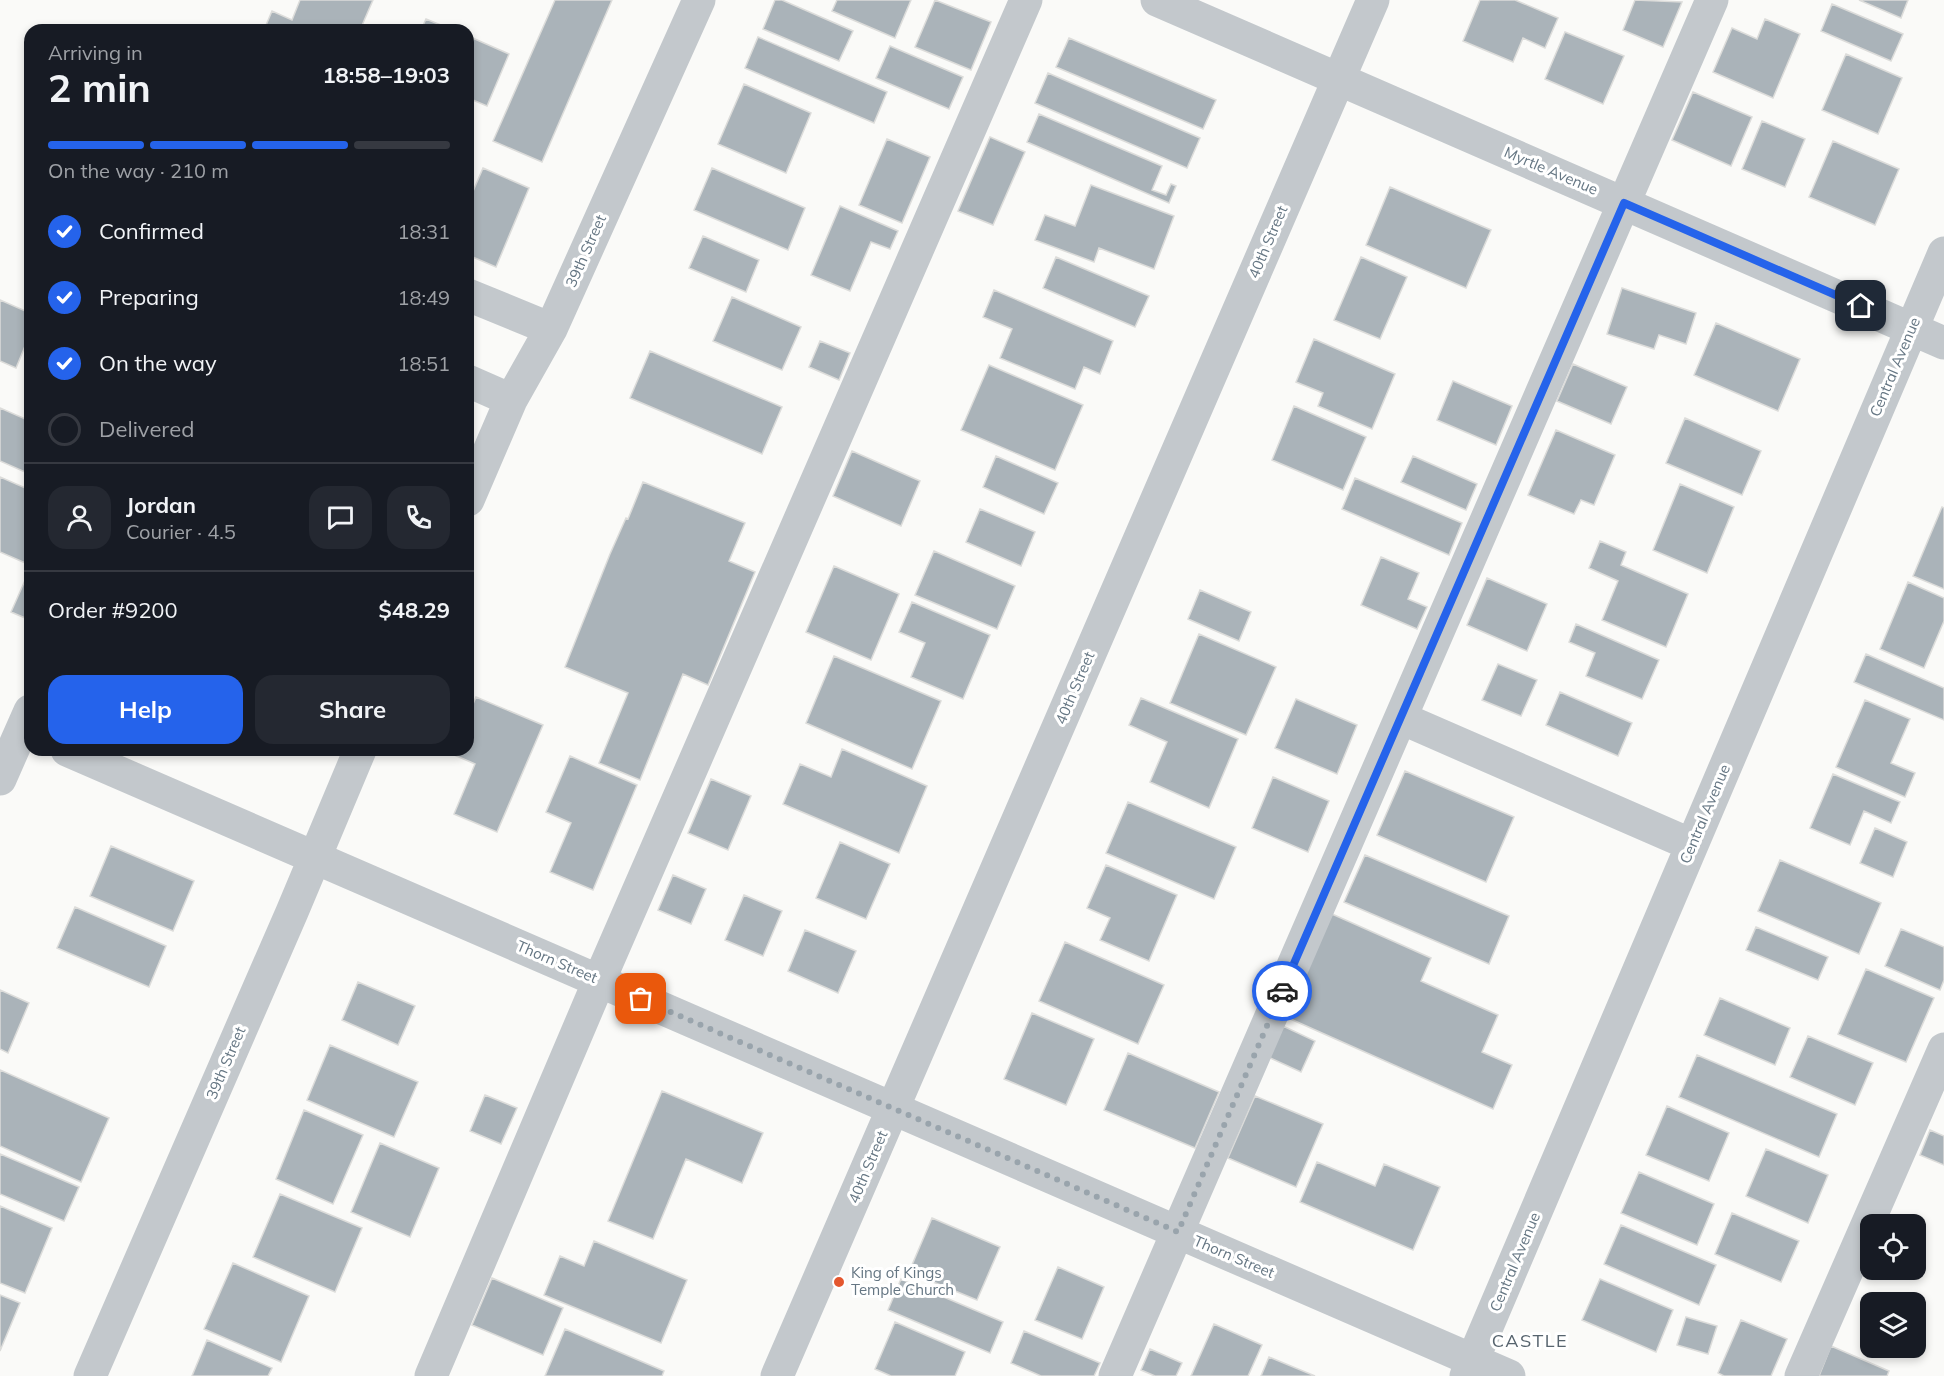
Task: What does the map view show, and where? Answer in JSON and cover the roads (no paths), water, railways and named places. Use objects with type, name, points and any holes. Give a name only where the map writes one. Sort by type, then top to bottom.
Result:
[{"type":"street","name":"39th Street","points":[[474,486],[511,400],[551,329],[699,0]]},
{"type":"street","points":[[430,1376],[599,981],[1026,0]]},
{"type":"street","name":"Myrtle Avenue","points":[[1157,0],[1944,343]]},
{"type":"street","name":"40th Street","points":[[777,1376],[1373,0]]},
{"type":"street","points":[[1115,1376],[1712,0]]},
{"type":"street","name":"Central Avenue","points":[[1469,1368],[1944,252]]},
{"type":"street","points":[[474,297],[551,329]]},
{"type":"street","points":[[474,384],[511,400]]},
{"type":"street","points":[[1401,718],[1692,845]]},
{"type":"street","points":[[0,779],[20,724]]},
{"type":"street","name":"Thorn Street","points":[[81,756],[1178,1232],[1469,1368],[1509,1376]]},
{"type":"street","name":"39th Street","points":[[90,1376],[357,756]]},
{"type":"street","points":[[1801,1376],[1944,1049]]},
{"type":"place","name":"King of Kings Temple Church","points":[[839,1282]]},
{"type":"district","name":"CASTLE","points":[[1530,1341]]}]
